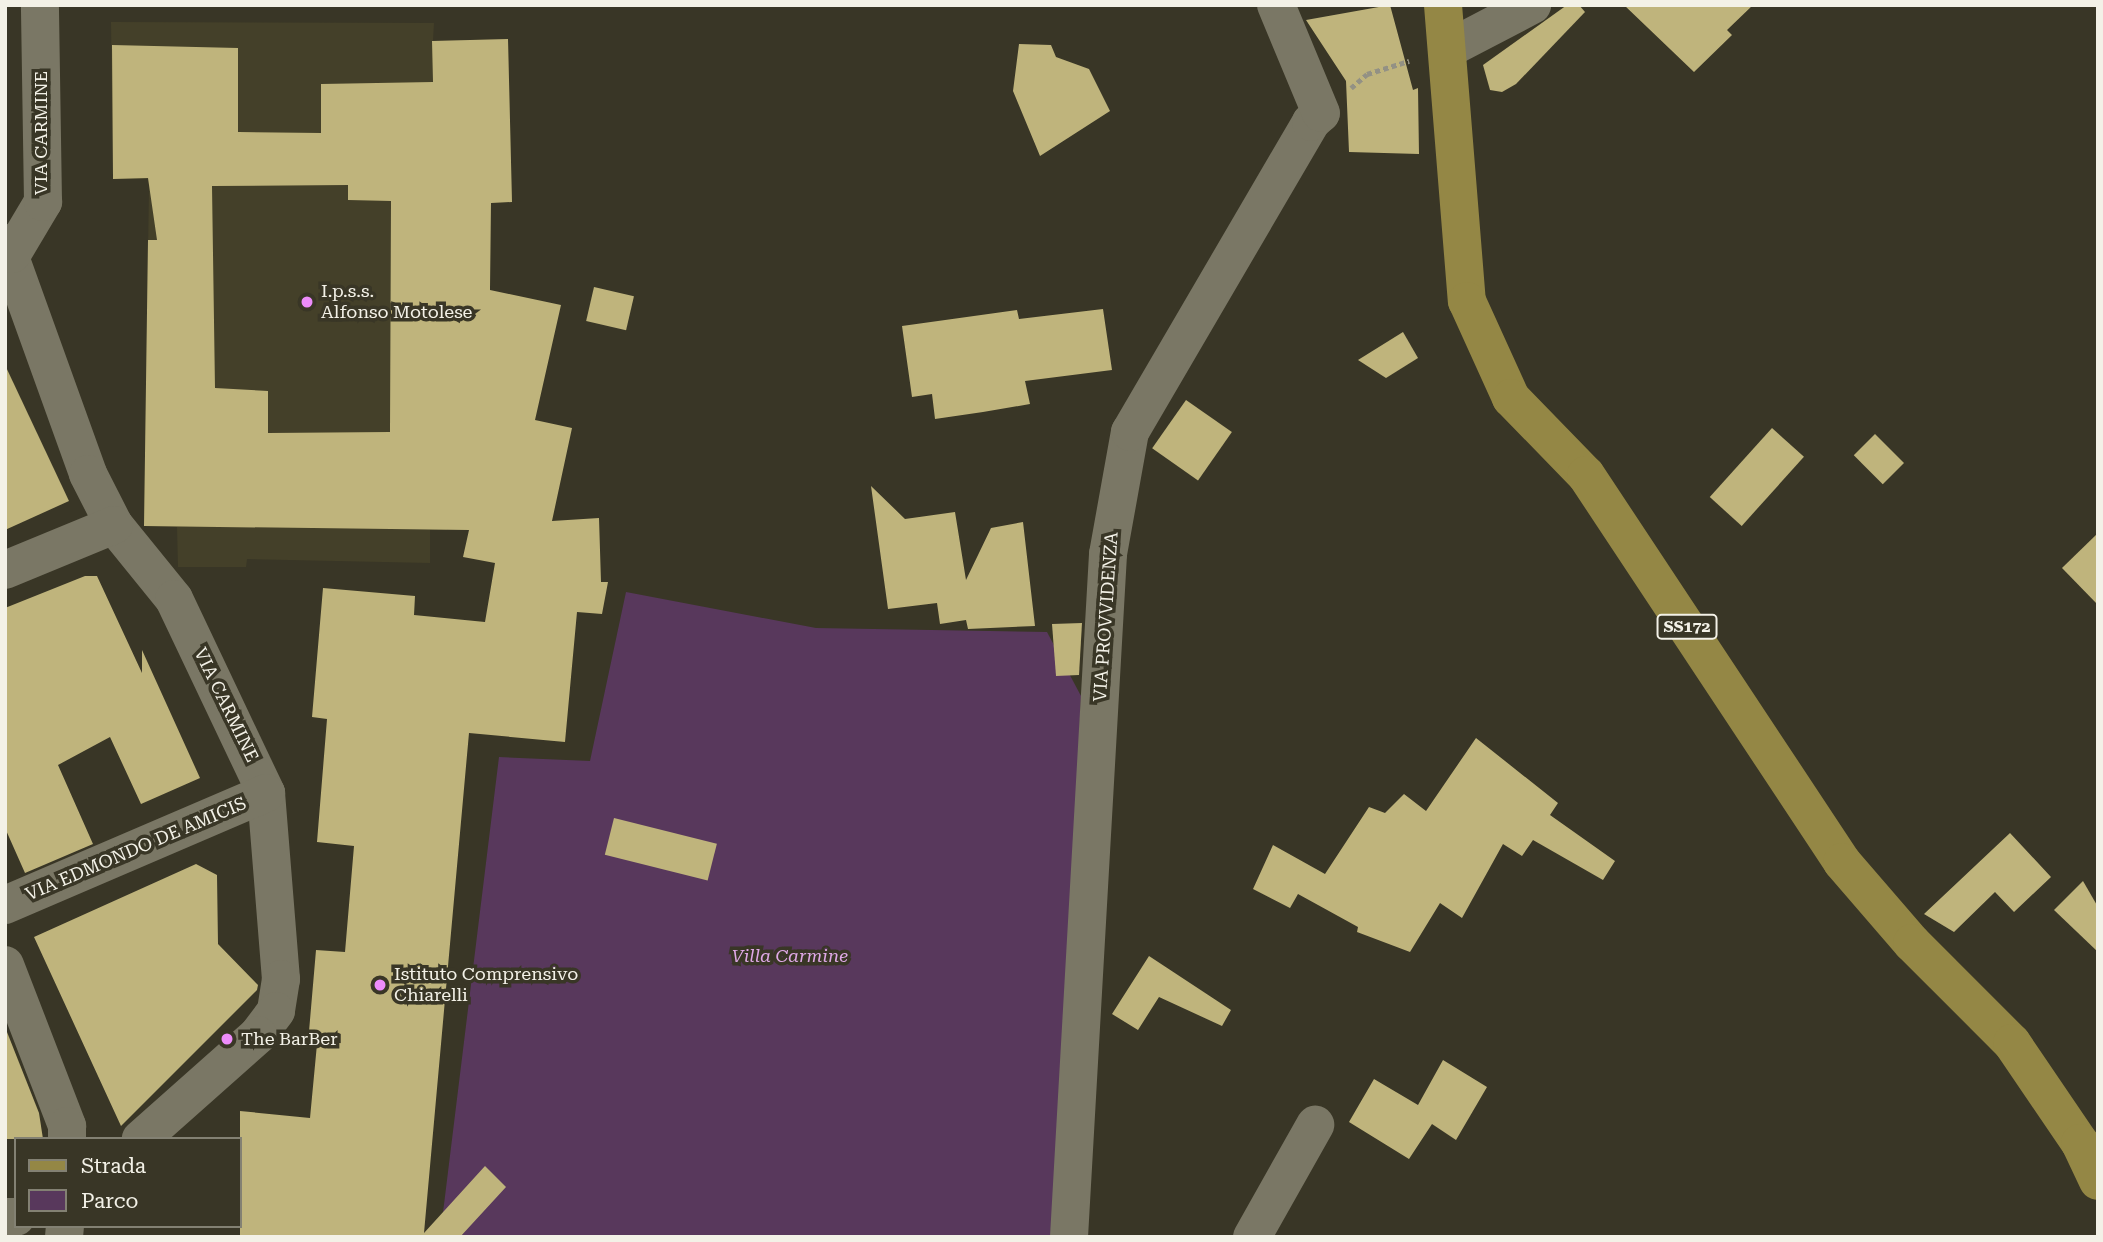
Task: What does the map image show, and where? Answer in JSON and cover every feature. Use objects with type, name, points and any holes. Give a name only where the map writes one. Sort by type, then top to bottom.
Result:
[{"type":"main road","name":"SS172","points":[[1443,5],[1467,301],[1511,398],[1586,475],[1842,862],[1912,943],[2012,1043],[2080,1143],[2098,1181]]},
{"type":"street","name":"VIA CARMINE","points":[[40,5],[43,202],[8,251],[88,474],[114,525],[174,599],[266,793],[281,978],[276,1011],[258,1035],[143,1137]]},
{"type":"street","points":[[1276,5],[1321,113]]},
{"type":"street","points":[[1448,48],[1532,5]]},
{"type":"street","name":"VIA PROVVIDENZA","points":[[1069,1237],[1108,554],[1130,432],[1311,122],[1321,113]]},
{"type":"street","points":[[5,570],[114,525]]},
{"type":"street","name":"VIA EDMONDO DE AMICIS","points":[[5,905],[266,793]]},
{"type":"street","points":[[5,965],[67,1126],[68,1137]]},
{"type":"street","points":[[1252,1237],[1315,1125]]},
{"type":"path","points":[[1321,113],[1367,74],[1448,48]]},
{"type":"shaded area","name":"I.p.s.s. Alfonso Motolese","points":[[111,22],[434,23],[433,41],[508,39],[512,202],[491,203],[446,401],[447,530],[430,530],[430,563],[247,559],[246,567],[178,567],[177,527],[144,526],[149,186],[148,179],[113,179]]},
{"type":"green space","name":"Villa Carmine","points":[[626,592],[816,628],[1047,632],[1081,696],[1057,1237],[440,1237],[499,757],[590,761]]},
{"type":"building","points":[[1390,5],[1413,90],[1418,88],[1419,154],[1349,152],[1346,81],[1306,20]]},
{"type":"building","points":[[1567,5],[1579,5],[1585,12],[1516,84],[1502,92],[1490,90],[1483,65]]},
{"type":"building","points":[[1624,5],[1753,5],[1727,30],[1732,35],[1694,72]]},
{"type":"building","points":[[508,39],[512,202],[491,203],[490,290],[561,305],[535,420],[572,428],[552,521],[599,518],[601,582],[608,582],[602,614],[577,612],[565,742],[469,733],[424,1233],[485,1166],[506,1187],[460,1237],[240,1237],[240,1111],[310,1118],[317,1044],[308,1043],[316,950],[345,952],[354,846],[317,842],[327,719],[312,717],[323,588],[415,596],[414,615],[485,622],[495,563],[463,557],[469,530],[144,526],[148,240],[157,240],[148,178],[113,179],[112,45],[238,48],[238,132],[321,133],[321,84],[433,82],[432,41]],"holes":[[[348,185],[348,200],[391,201],[390,432],[268,433],[268,391],[215,388],[212,186]]]},
{"type":"building","points":[[1019,44],[1051,45],[1056,57],[1089,69],[1110,111],[1040,156],[1013,91]]},
{"type":"building","points":[[594,287],[634,296],[626,330],[586,321]]},
{"type":"building","points":[[1103,309],[1112,370],[1025,381],[1030,404],[935,419],[932,394],[912,397],[902,326],[1017,310],[1019,319]]},
{"type":"building","points":[[1403,332],[1418,358],[1386,378],[1358,360]]},
{"type":"building","points":[[5,365],[69,501],[5,530]]},
{"type":"building","points":[[1186,400],[1232,432],[1198,480],[1152,448]]},
{"type":"building","points":[[1772,428],[1804,457],[1742,526],[1710,497]]},
{"type":"building","points":[[1875,434],[1904,463],[1883,484],[1854,455]]},
{"type":"building","points":[[871,486],[905,519],[955,512],[966,580],[991,528],[1023,522],[1035,626],[968,629],[966,620],[940,624],[937,603],[888,609]]},
{"type":"building","points":[[2098,533],[2098,605],[2062,568]]},
{"type":"building","points":[[85,576],[97,576],[142,673],[142,650],[200,778],[141,804],[110,737],[58,765],[93,844],[25,873],[5,828],[5,608]]},
{"type":"building","points":[[1082,623],[1079,675],[1056,676],[1052,624]]},
{"type":"building","points":[[1476,738],[1558,803],[1550,815],[1615,861],[1603,880],[1533,840],[1522,856],[1503,844],[1462,918],[1440,903],[1410,952],[1357,932],[1358,927],[1298,894],[1290,908],[1253,889],[1273,845],[1325,874],[1369,807],[1385,813],[1404,794],[1426,811]]},
{"type":"building","points":[[614,818],[717,844],[708,881],[605,855]]},
{"type":"building","points":[[2010,833],[2051,877],[2014,912],[1995,892],[1954,932],[1924,914]]},
{"type":"building","points":[[196,864],[217,875],[218,944],[258,985],[257,990],[121,1126],[34,937]]},
{"type":"building","points":[[2083,881],[2098,907],[2098,952],[2054,910]]},
{"type":"building","points":[[1149,956],[1231,1010],[1222,1026],[1159,997],[1138,1030],[1112,1014]]},
{"type":"building","points":[[5,1027],[39,1113],[43,1137],[5,1139]]},
{"type":"building","points":[[1443,1060],[1487,1087],[1456,1140],[1432,1124],[1409,1159],[1349,1122],[1374,1079],[1418,1105]]},
{"type":"place","name":"I.p.s.s. Alfonso Motolese","points":[[307,302]]},
{"type":"place","name":"Istituto Comprensivo Chiarelli","points":[[380,985]]},
{"type":"place","name":"The BarBer","points":[[227,1039]]}]
